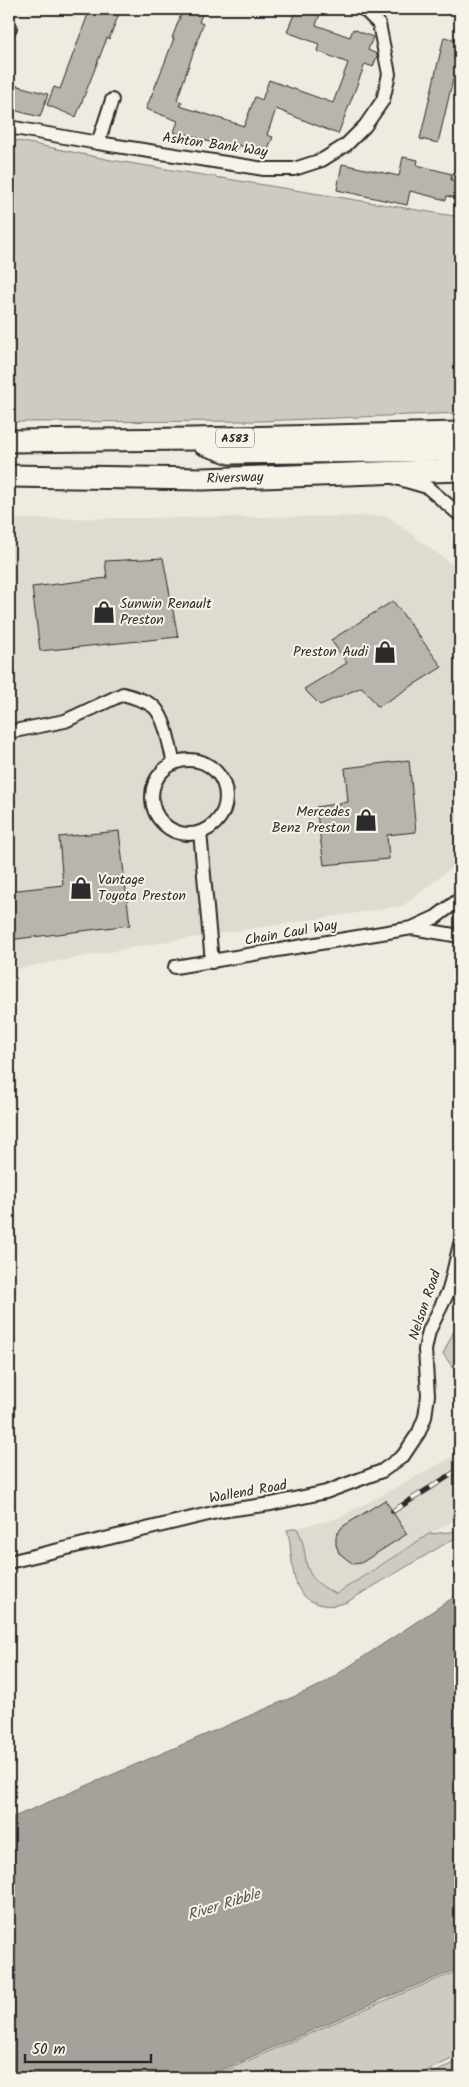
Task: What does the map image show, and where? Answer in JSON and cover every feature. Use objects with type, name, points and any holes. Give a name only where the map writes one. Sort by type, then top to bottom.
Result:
[{"type":"highway","name":"A583","points":[[9,441],[460,433]]},
{"type":"highway","name":"A583","points":[[192,439],[231,453],[460,450]]},
{"type":"highway","name":"Riversway","points":[[9,476],[203,479],[460,470]]},
{"type":"street","name":"Ashton Bank Way","points":[[9,127],[264,169],[294,169],[322,160],[346,145],[364,126],[383,100],[389,74],[379,24],[364,9]]},
{"type":"street","points":[[98,143],[112,100]]},
{"type":"street","points":[[374,474],[407,480],[427,487],[460,515]]},
{"type":"street","points":[[9,732],[66,721],[123,694],[155,708],[162,720],[174,763]]},
{"type":"street","points":[[188,760],[206,764],[216,772],[224,784],[226,796],[224,809],[218,820],[209,828],[200,832],[190,834],[176,832],[165,826],[157,816],[153,806],[152,793],[158,776],[174,763],[188,760]]},
{"type":"street","points":[[200,832],[212,962]]},
{"type":"street","name":"Chain Caul Way","points":[[175,967],[412,928],[436,917],[460,899]]},
{"type":"street","name":"Chain Caul Way","points":[[412,928],[460,936]]},
{"type":"street","name":"Nelson Road","points":[[426,1377],[425,1350],[429,1332],[448,1290],[460,1244]]},
{"type":"street","name":"Wallend Road","points":[[9,1562],[222,1511],[271,1504],[326,1492],[382,1471],[403,1456],[419,1432],[425,1417],[428,1395],[426,1377]]},
{"type":"shaded area","points":[[9,139],[111,160],[460,217],[460,413],[260,421],[9,422]]},
{"type":"shaded area","points":[[387,516],[458,569],[460,575],[460,854],[455,865],[403,906],[170,941],[9,970],[9,519]]},
{"type":"shaded area","points":[[460,1318],[460,1377],[443,1354]]},
{"type":"shaded area","points":[[460,1453],[460,1517],[409,1546],[336,1594],[323,1586],[310,1574],[305,1562],[297,1528],[339,1518]]},
{"type":"shaded area","points":[[297,1528],[302,1539],[309,1572],[314,1579],[336,1594],[429,1534],[460,1531],[460,1535],[347,1602],[327,1605],[316,1603],[306,1598],[296,1582],[287,1530]]},
{"type":"shaded area","points":[[460,1970],[460,2055],[412,2078],[209,2078],[379,2003]]},
{"type":"shaded area","points":[[460,2060],[460,2078],[424,2078]]},
{"type":"water","name":"River Ribble","points":[[460,1593],[460,1968],[383,1999],[204,2078],[9,2078],[9,1819],[321,1685]]},
{"type":"building","points":[[90,9],[121,9],[109,39],[107,38],[76,117],[47,105],[54,87],[60,89]]},
{"type":"building","points":[[183,9],[204,9],[199,22],[203,24],[177,100],[182,102],[180,106],[244,126],[255,97],[262,100],[269,80],[333,103],[348,63],[317,51],[319,44],[287,32],[296,9],[322,9],[316,25],[350,37],[353,29],[373,37],[368,50],[377,54],[377,56],[373,67],[365,64],[338,134],[276,109],[267,135],[273,137],[266,155],[238,145],[237,149],[187,134],[186,137],[174,132],[178,121],[146,109],[174,38],[172,38]]},
{"type":"building","points":[[444,37],[460,41],[460,50],[438,143],[420,139]]},
{"type":"building","points":[[11,84],[48,94],[40,117],[9,109]]},
{"type":"building","points":[[403,157],[418,160],[417,165],[452,174],[451,180],[460,182],[460,199],[447,196],[446,200],[410,191],[407,205],[337,190],[342,164],[399,176]]},
{"type":"building","name":"Sunwin Renault Preston","points":[[163,558],[178,637],[40,651],[32,587],[107,578],[105,561]]},
{"type":"building","name":"Preston Audi","points":[[393,601],[442,667],[378,707],[362,687],[320,705],[304,689],[347,663],[331,640]]},
{"type":"building","name":"Mercedes Benz Preston","points":[[409,760],[416,832],[387,835],[389,859],[324,865],[316,807],[348,802],[345,768]]},
{"type":"building","name":"Vantage Toyota Preston","points":[[119,831],[130,925],[9,940],[9,891],[63,885],[59,837]]},
{"type":"building","points":[[385,1500],[407,1534],[361,1563],[353,1564],[339,1553],[336,1545],[336,1536],[342,1527]]},
{"type":"railway","points":[[393,1511],[460,1469]]},
{"type":"place","name":"Sunwin Renault Preston","points":[[104,612]]},
{"type":"place","name":"Preston Audi","points":[[385,652]]},
{"type":"place","name":"Mercedes Benz Preston","points":[[366,820]]},
{"type":"place","name":"Vantage Toyota Preston","points":[[81,888]]}]
